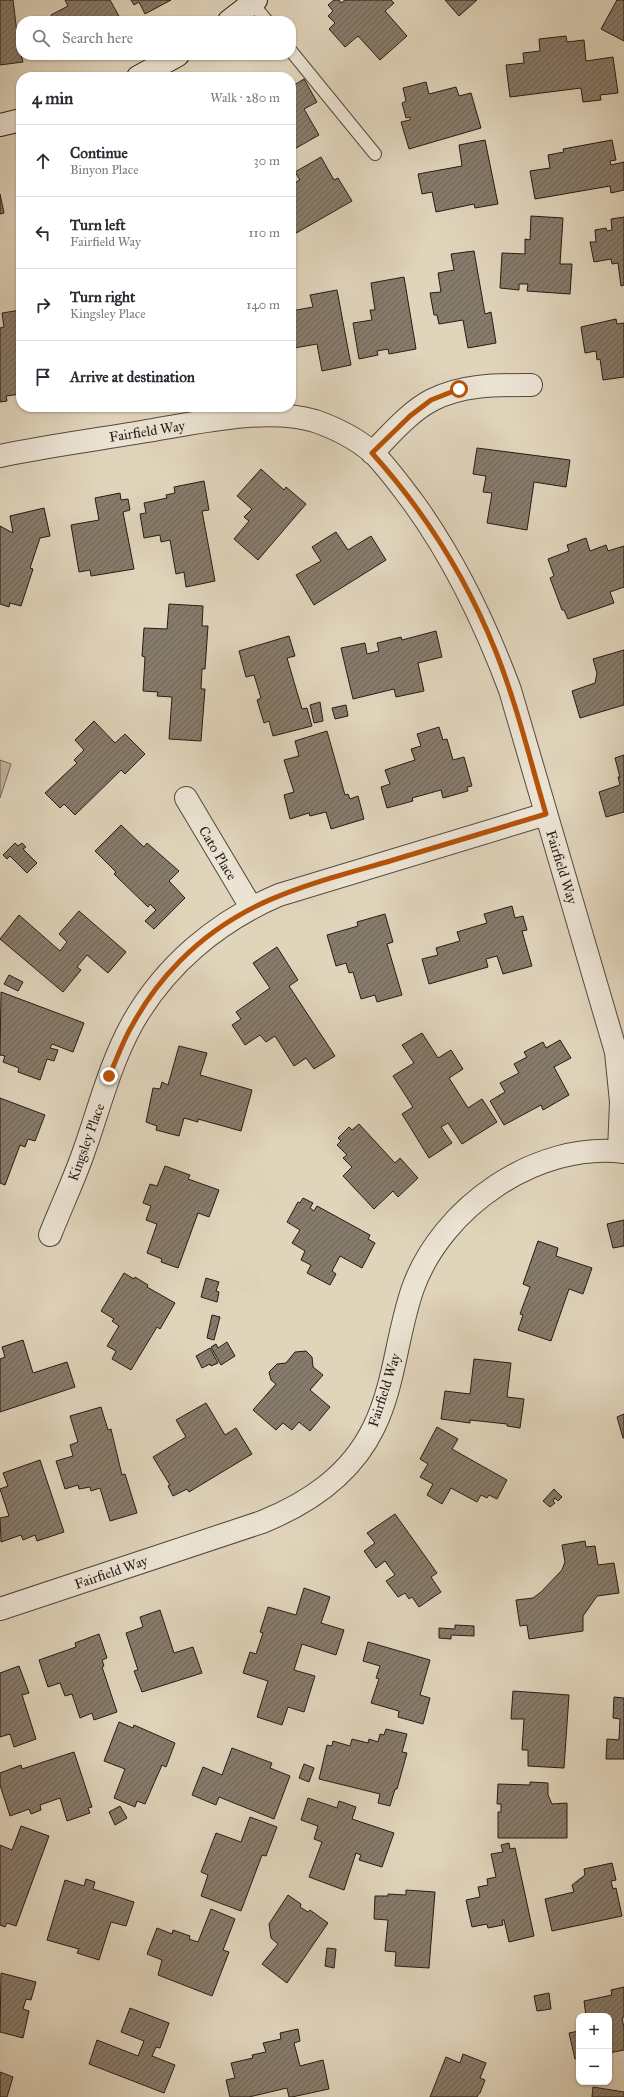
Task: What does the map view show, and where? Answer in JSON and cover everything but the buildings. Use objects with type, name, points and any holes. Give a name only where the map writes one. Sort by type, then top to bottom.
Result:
[{"type":"street","points":[[235,16],[254,1]]},
{"type":"street","points":[[147,72],[169,60]]},
{"type":"street","points":[[0,125],[16,121]]},
{"type":"street","points":[[372,453],[410,416],[431,400],[459,389],[490,385],[532,385]]},
{"type":"street","name":"Fairfield Way","points":[[0,456],[176,426],[267,414],[293,416],[316,422],[346,434],[372,453],[396,479],[427,522],[455,567],[480,616],[510,690],[616,1052],[621,1102],[622,1152],[569,1155],[537,1165],[503,1182],[474,1201],[447,1230],[425,1263],[413,1288],[384,1400],[374,1428],[356,1457],[336,1479],[316,1496],[290,1511],[262,1522],[0,1609]]},
{"type":"street","name":"Cato Place","points":[[186,798],[251,907]]},
{"type":"street","name":"Kingsley Place","points":[[50,1235],[84,1152],[109,1076],[132,1024],[155,991],[180,961],[226,922],[251,907],[321,881],[546,814]]},
{"type":"lane","points":[[254,1],[264,16]]},
{"type":"lane","points":[[296,57],[375,154]]},
{"type":"shaded area","points":[[0,760],[11,764],[0,798]]},
{"type":"route","points":[[109,1076],[132,1024],[155,991],[180,961],[226,922],[251,907],[279,895],[321,881],[546,814],[510,690],[480,616],[444,548],[427,522],[396,479],[372,453],[410,416],[431,400],[459,389]]}]
